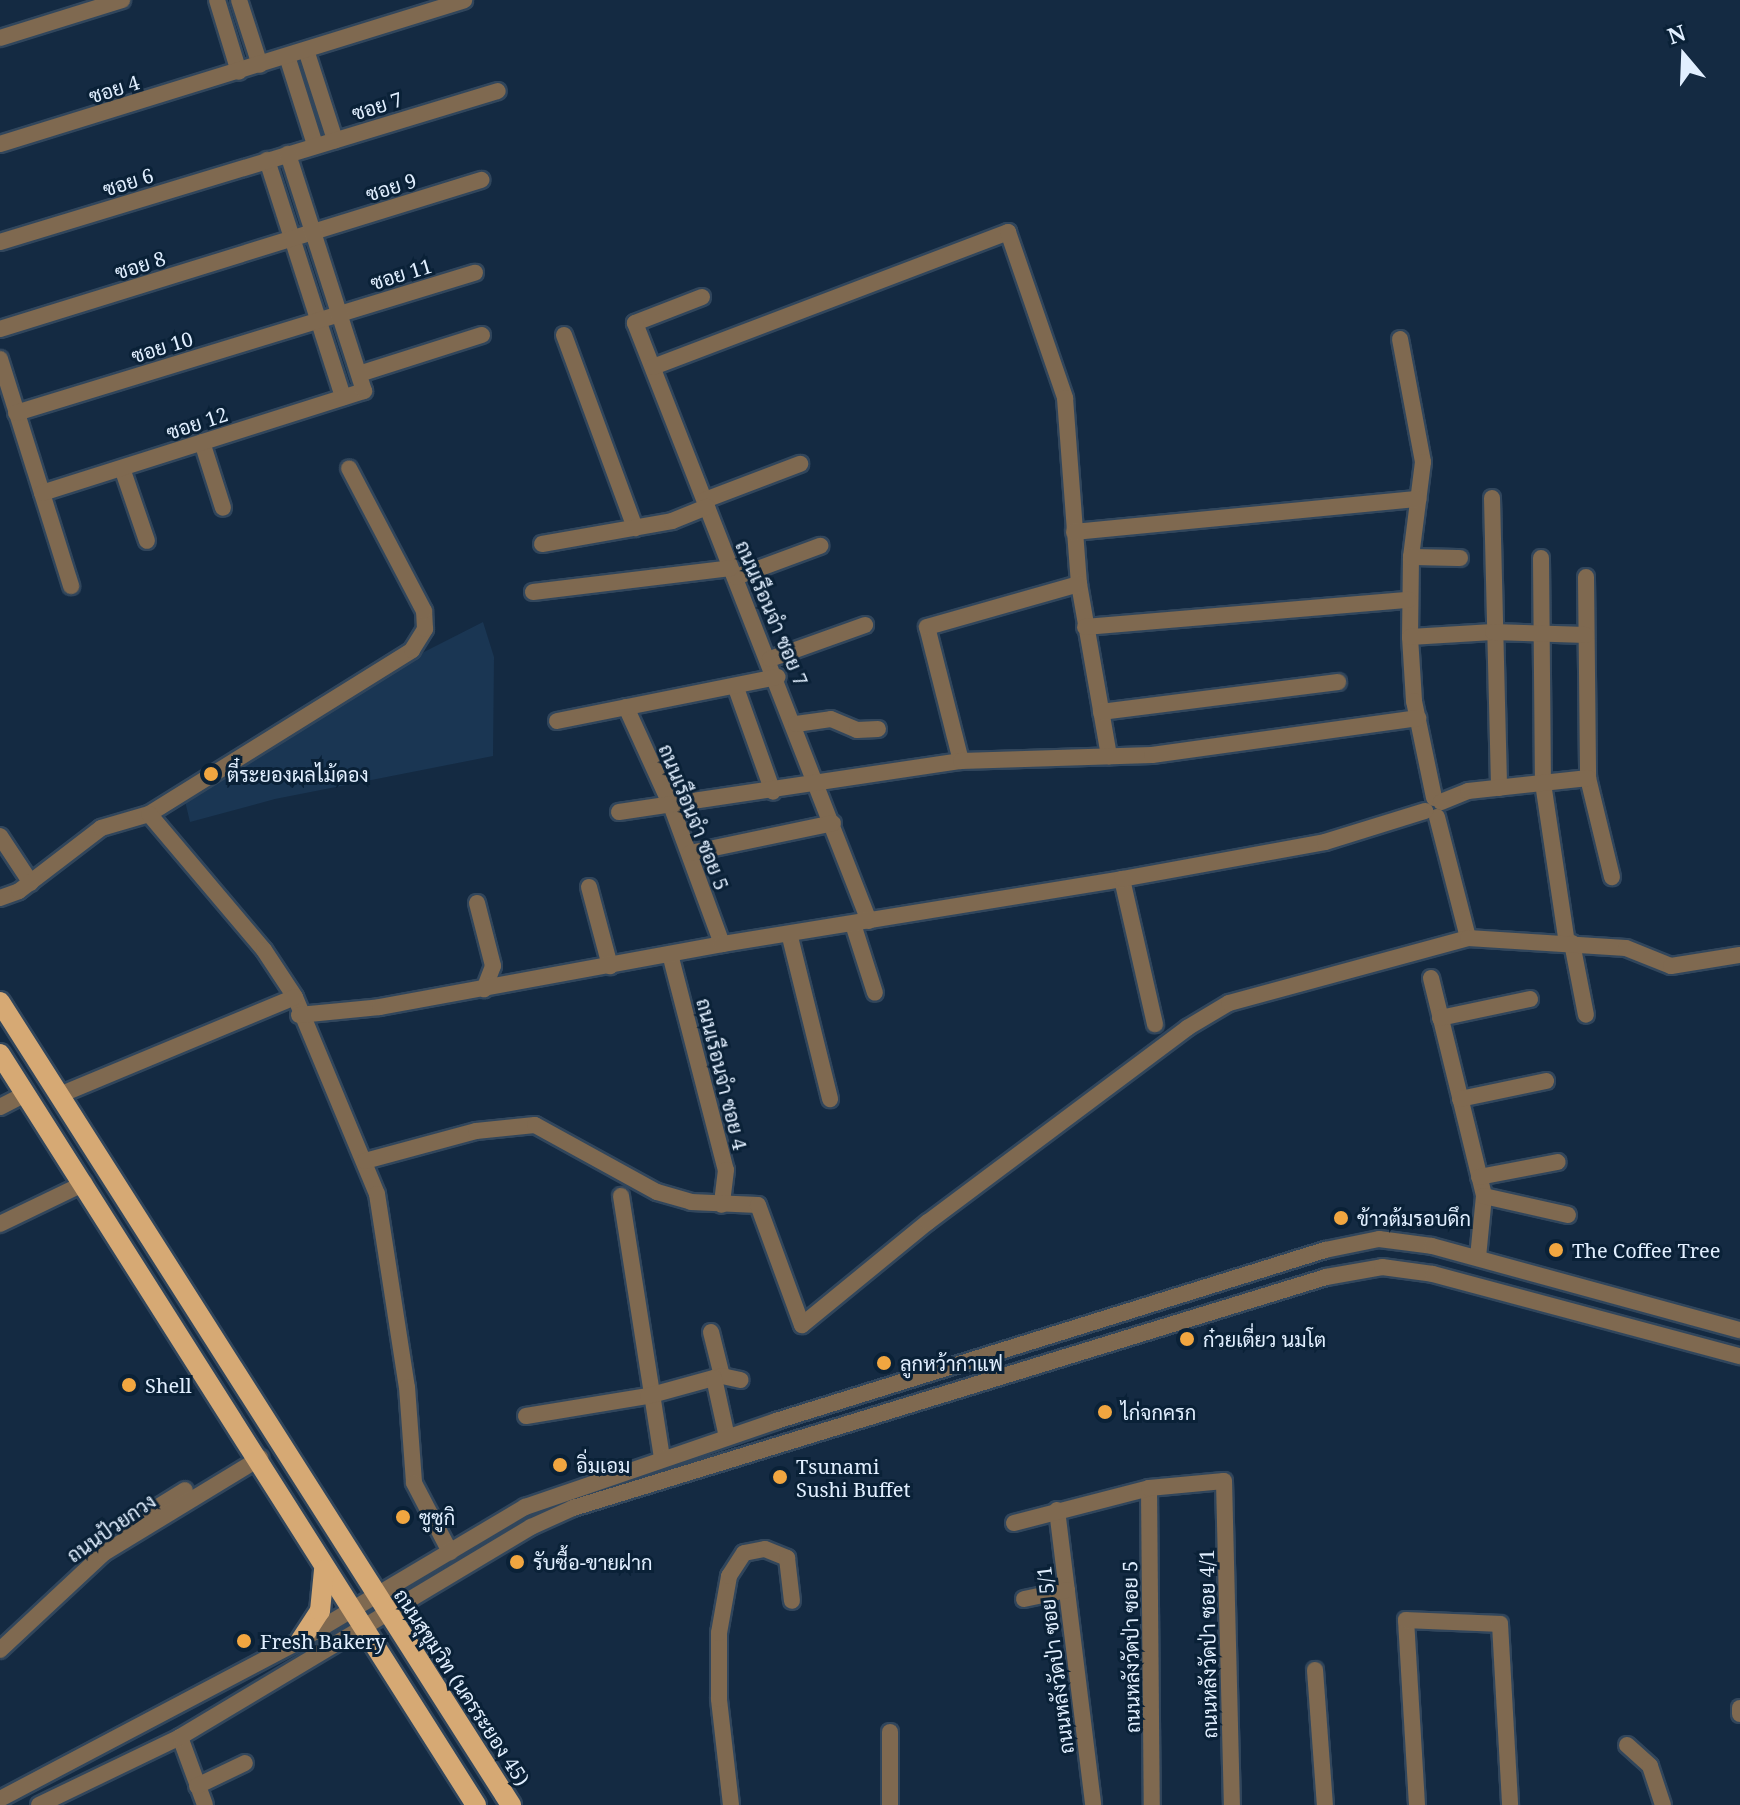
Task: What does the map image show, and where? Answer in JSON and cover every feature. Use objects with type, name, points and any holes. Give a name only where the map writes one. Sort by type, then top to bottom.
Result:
[{"type":"main road","name":"ถนนสุขุมวิท (นครระยอง 45)","points":[[0,1002],[62,1094],[386,1617],[511,1805]]},
{"type":"main road","points":[[4,1066],[27,1093],[85,1183],[257,1453],[349,1612],[476,1805]]},
{"type":"main road","points":[[301,1640],[320,1611],[324,1569]]},
{"type":"street","points":[[217,0],[239,72]]},
{"type":"street","points":[[239,0],[260,65]]},
{"type":"street","name":"ซอย 4","points":[[0,144],[306,50],[416,7],[464,0]]},
{"type":"street","points":[[0,38],[116,1]]},
{"type":"street","points":[[306,50],[335,140]]},
{"type":"street","points":[[287,56],[315,145]]},
{"type":"street","name":"ซอย 7","points":[[267,160],[498,91]]},
{"type":"street","points":[[288,154],[359,374],[482,335]]},
{"type":"street","points":[[267,160],[343,397]]},
{"type":"street","name":"ซอย 6","points":[[0,242],[267,160]]},
{"type":"street","name":"ซอย 9","points":[[293,239],[481,180]]},
{"type":"street","points":[[653,367],[1008,232],[1065,398],[1079,584],[1109,756]]},
{"type":"street","name":"ซอย 8","points":[[0,329],[293,239]]},
{"type":"street","name":"ซอย 11","points":[[319,320],[475,273]]},
{"type":"street","name":"ถนนเรือนจำ ซอย 7","points":[[702,297],[635,323],[778,677],[833,823],[861,923],[875,993]]},
{"type":"street","name":"ซอย 10","points":[[16,413],[319,320]]},
{"type":"street","points":[[564,335],[635,528]]},
{"type":"street","points":[[1400,339],[1422,451],[1409,600],[1418,718],[1434,807],[1468,938]]},
{"type":"street","points":[[0,359],[71,586]]},
{"type":"street","name":"ซอย 12","points":[[42,493],[364,391],[359,374]]},
{"type":"street","points":[[202,442],[223,508]]},
{"type":"street","points":[[542,544],[635,528],[706,504],[800,464]]},
{"type":"street","points":[[122,468],[147,541]]},
{"type":"street","points":[[0,898],[31,883],[101,828],[149,814],[387,669],[418,640],[425,629],[424,611],[349,468]]},
{"type":"street","points":[[1492,498],[1499,788]]},
{"type":"street","points":[[1074,532],[1418,499]]},
{"type":"street","points":[[533,592],[734,572],[820,546]]},
{"type":"street","points":[[1411,557],[1460,558]]},
{"type":"street","points":[[1541,558],[1543,783],[1570,943],[1586,1015]]},
{"type":"street","points":[[1586,577],[1588,778],[1612,877]]},
{"type":"street","points":[[961,761],[927,627],[1079,584]]},
{"type":"street","points":[[1085,627],[1409,600]]},
{"type":"street","points":[[770,659],[865,625]]},
{"type":"street","points":[[1410,637],[1493,632],[1586,635]]},
{"type":"street","points":[[557,721],[736,688],[778,677]]},
{"type":"street","points":[[1101,712],[1338,682]]},
{"type":"street","points":[[736,688],[773,792]]},
{"type":"street","name":"ถนนเรือนจำ ซอย 5","points":[[626,707],[672,808],[722,944]]},
{"type":"street","points":[[619,812],[672,808],[961,761],[1152,755],[1418,718]]},
{"type":"street","points":[[796,724],[831,719],[857,730],[878,729]]},
{"type":"street","points":[[299,1015],[484,989],[722,944],[790,937],[1325,842],[1499,788],[1588,778]]},
{"type":"street","points":[[149,814],[208,879],[295,997],[299,1015],[365,1161],[377,1194],[405,1372],[414,1483],[450,1552]]},
{"type":"street","points":[[690,853],[833,823]]},
{"type":"street","points":[[0,836],[31,883]]},
{"type":"street","points":[[1122,879],[1155,1024]]},
{"type":"street","points":[[589,887],[610,966]]},
{"type":"street","points":[[477,903],[493,966],[484,989]]},
{"type":"street","points":[[790,937],[830,1099]]},
{"type":"street","points":[[365,1161],[476,1131],[535,1125],[657,1192],[722,1205],[758,1205],[802,1325],[928,1222],[1211,1011],[1257,993],[1468,938],[1626,948],[1663,965],[1692,966],[1740,955]]},
{"type":"street","name":"ถนนเรือนจำ ซอย 4","points":[[670,954],[726,1170],[722,1205]]},
{"type":"street","points":[[1431,978],[1484,1196],[1478,1257]]},
{"type":"street","points":[[62,1094],[295,997]]},
{"type":"street","points":[[1440,1018],[1530,999]]},
{"type":"street","points":[[1460,1099],[1546,1081]]},
{"type":"street","points":[[0,1107],[27,1093]]},
{"type":"street","points":[[1479,1177],[1558,1162]]},
{"type":"street","points":[[0,1224],[85,1183]]},
{"type":"street","points":[[621,1196],[648,1396],[662,1459]]},
{"type":"street","points":[[1484,1196],[1568,1215]]},
{"type":"street","points":[[0,1799],[301,1640],[525,1507],[727,1437],[1325,1250],[1379,1239],[1478,1257],[1740,1330]]},
{"type":"street","points":[[39,1805],[180,1737],[386,1617],[531,1527],[573,1508],[1326,1277],[1382,1267],[1433,1274],[1740,1356]]},
{"type":"street","points":[[711,1332],[727,1437]]},
{"type":"street","points":[[972,1359],[979,1383]]},
{"type":"street","points":[[526,1416],[648,1396],[718,1377],[741,1380]]},
{"type":"street","name":"ถนนป้วยกวง","points":[[0,1638],[91,1551],[257,1453]]},
{"type":"street","name":"ถนนป้วยกวง","points":[[0,1650],[104,1553],[257,1453]]},
{"type":"street","name":"ถนนหลังวัดป่า ซอย 4/1","points":[[1149,1488],[1224,1481],[1232,1805]]},
{"type":"street","points":[[1014,1523],[1149,1488]]},
{"type":"street","name":"ถนนหลังวัดป่า ซอย 5","points":[[1149,1488],[1152,1805]]},
{"type":"street","name":"ถนนหลังวัดป่า ซอย 5/1","points":[[1057,1510],[1093,1805]]},
{"type":"street","points":[[731,1805],[719,1686],[719,1633],[729,1576],[744,1553],[765,1549],[787,1558],[792,1601]]},
{"type":"street","points":[[1024,1599],[1067,1590]]},
{"type":"street","points":[[1417,1805],[1406,1620],[1500,1624],[1510,1805]]},
{"type":"street","points":[[1315,1670],[1325,1805]]},
{"type":"street","points":[[1740,1708],[1740,1714]]},
{"type":"street","points":[[890,1732],[890,1805]]},
{"type":"street","points":[[180,1737],[205,1805]]},
{"type":"street","points":[[1627,1745],[1650,1766],[1663,1805]]},
{"type":"street","points":[[197,1786],[245,1763]]},
{"type":"shaded area","points":[[483,622],[494,657],[493,756],[275,799],[190,822],[185,801],[422,653]]},
{"type":"place","name":"ตี๋ระยองผลไม้ดอง","points":[[211,774]]},
{"type":"place","name":"ข้าวต้มรอบดึก","points":[[1341,1218]]},
{"type":"place","name":"The Coffee Tree","points":[[1556,1250]]},
{"type":"place","name":"ก๋วยเตี่ยว นมโต","points":[[1187,1339]]},
{"type":"place","name":"ลูกหว้ากาแฟ","points":[[884,1363]]},
{"type":"place","name":"Shell","points":[[129,1385]]},
{"type":"place","name":"ไก่จกครก","points":[[1105,1412]]},
{"type":"place","name":"อิ่มเอม","points":[[560,1465]]},
{"type":"place","name":"Tsunami Sushi Buffet","points":[[780,1477]]},
{"type":"place","name":"ซูซูกิ","points":[[403,1517]]},
{"type":"place","name":"รับซื้อ-ขายฝาก","points":[[517,1562]]},
{"type":"place","name":"Fresh Bakery","points":[[244,1641]]}]
